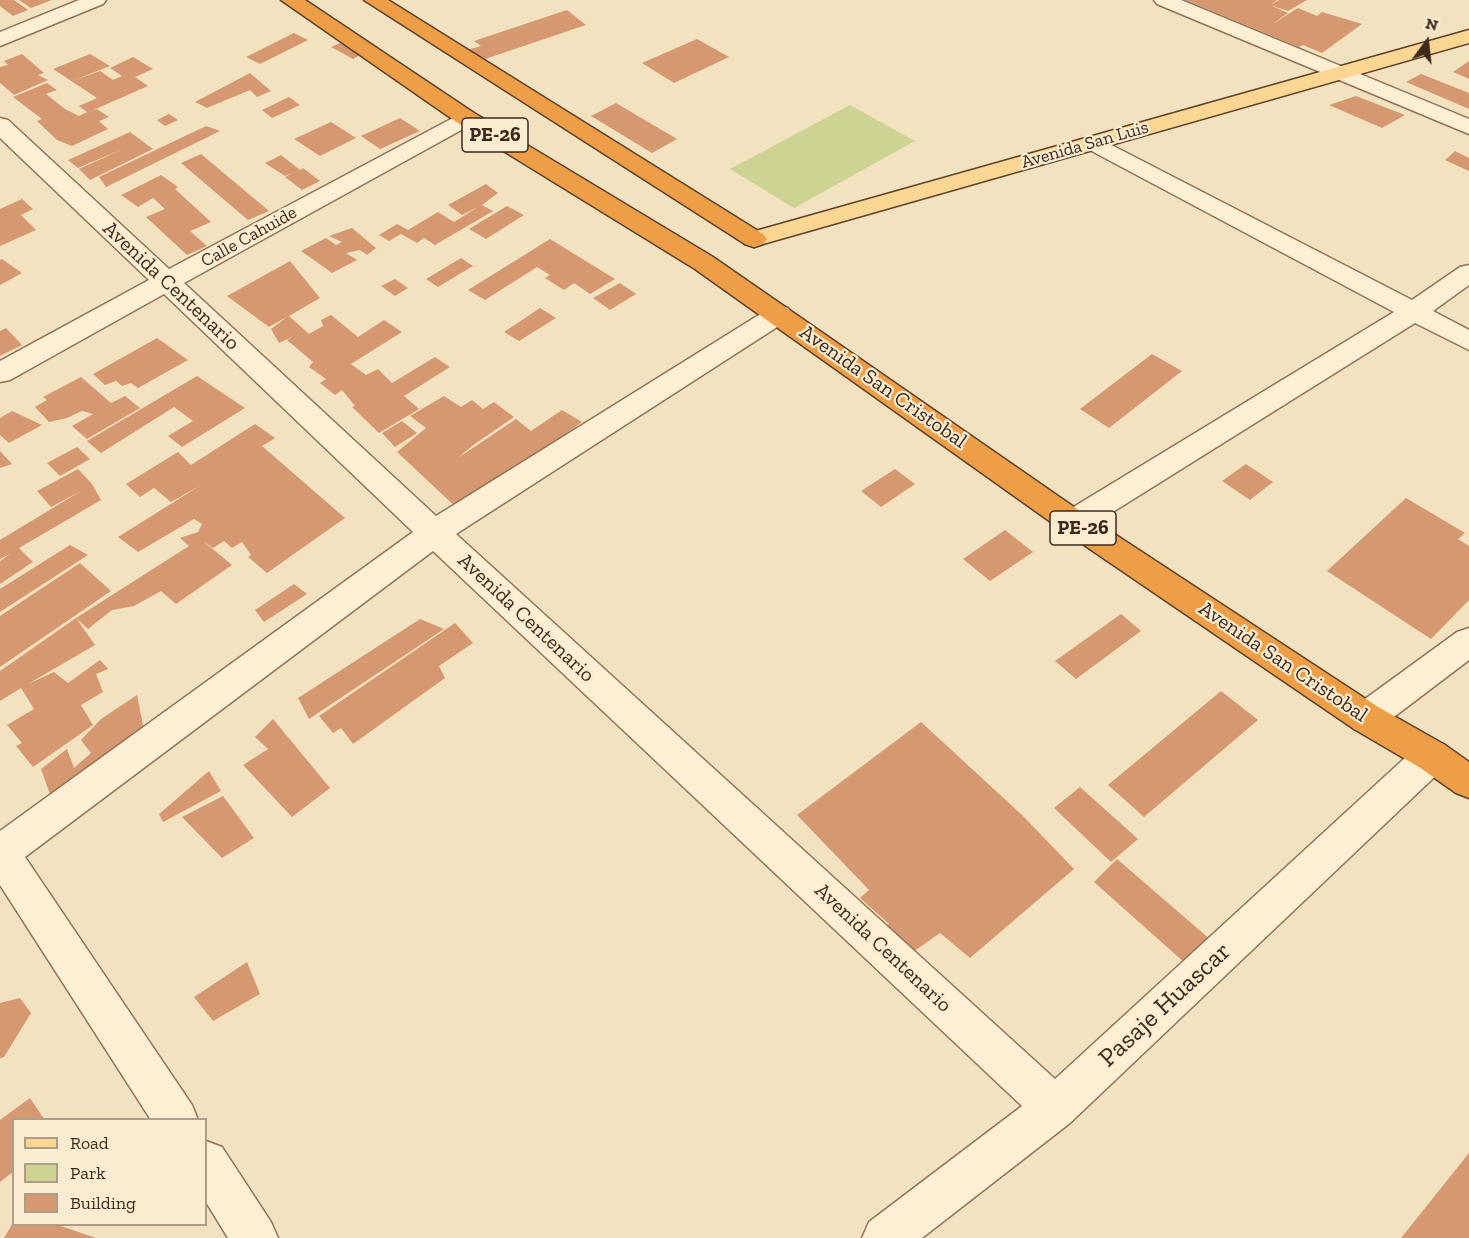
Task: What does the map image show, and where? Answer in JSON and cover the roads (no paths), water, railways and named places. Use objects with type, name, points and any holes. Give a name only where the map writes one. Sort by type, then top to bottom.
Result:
[{"type":"highway","name":"Avenida San Cristobal","points":[[291,0],[433,66],[466,118],[704,263],[1073,522],[1366,718],[1432,756],[1469,782]]},
{"type":"highway","points":[[374,0],[433,66],[754,239]]},
{"type":"highway","name":"Avenida San Luis","points":[[704,263],[754,239]]},
{"type":"main road","name":"Avenida San Luis","points":[[754,239],[1469,36]]},
{"type":"street","points":[[0,40],[96,0]]},
{"type":"street","points":[[1164,0],[1469,127]]},
{"type":"street","name":"Calle Cahuide","points":[[0,373],[466,118]]},
{"type":"street","name":"Avenida Centenario","points":[[0,125],[434,533],[1055,1108]]},
{"type":"street","points":[[1094,142],[1469,341]]},
{"type":"street","points":[[1073,522],[1412,312],[1469,273]]},
{"type":"street","points":[[176,1118],[0,853],[434,533],[779,314]]},
{"type":"street","points":[[1366,718],[1469,642]]},
{"type":"street","name":"Pasaje Huascar","points":[[885,1238],[1055,1108],[1432,756]]},
{"type":"street","points":[[207,1165],[255,1238]]}]
